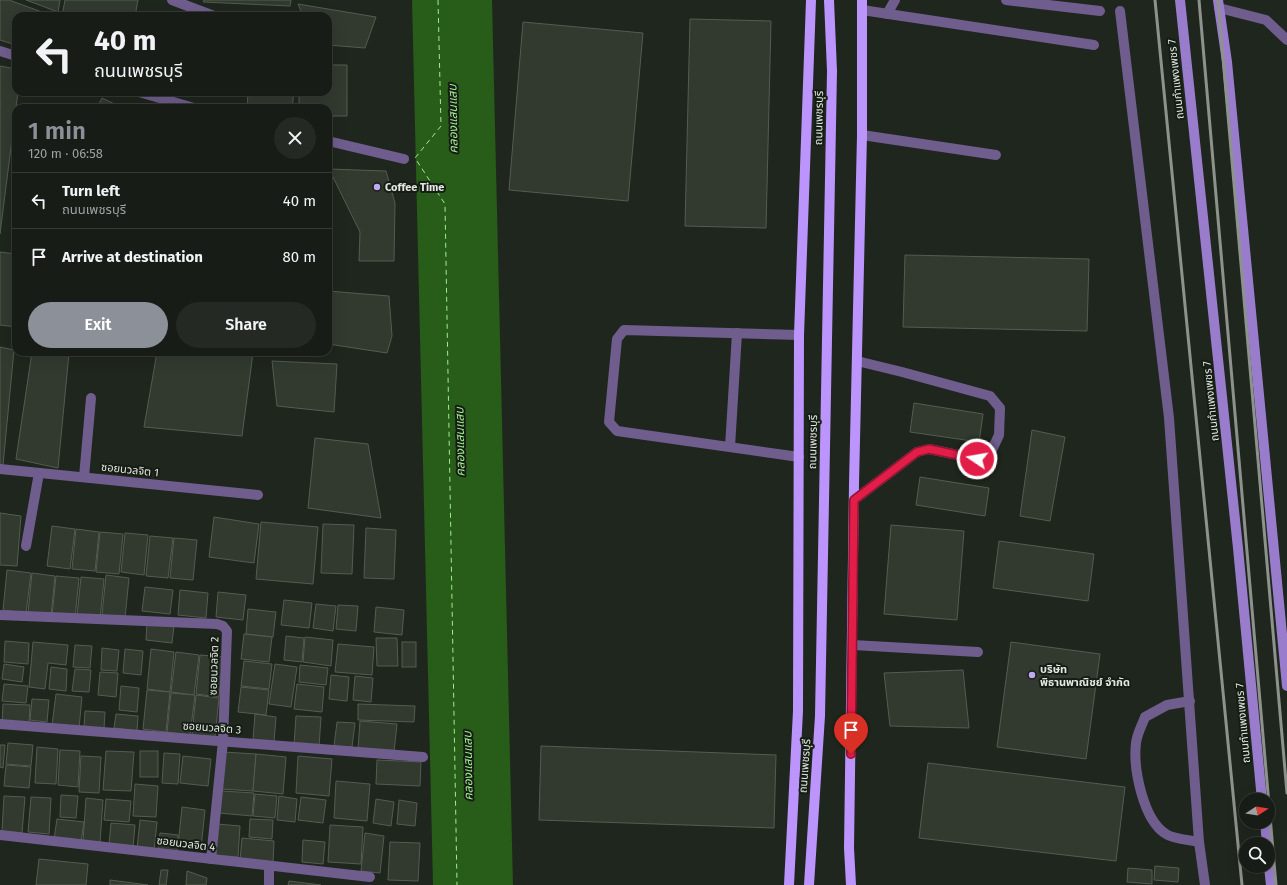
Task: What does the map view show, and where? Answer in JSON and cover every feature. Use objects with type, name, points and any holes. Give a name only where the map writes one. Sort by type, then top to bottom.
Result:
[{"type":"main road","name":"ถนนเพชรบุรี","points":[[789,885],[798,711],[799,335],[811,0]]},
{"type":"main road","name":"ถนนเพชรบุรี","points":[[809,885],[820,716],[832,71],[829,0]]},
{"type":"main road","points":[[851,885],[849,848],[854,500],[862,135],[862,5]]},
{"type":"main road","points":[[844,885],[849,848]]},
{"type":"street","points":[[172,0],[204,12]]},
{"type":"street","points":[[887,14],[895,0]]},
{"type":"street","points":[[1006,0],[1100,11]]},
{"type":"street","name":"ถนนกำแพงเพชร 7","points":[[1180,0],[1238,548],[1261,793]]},
{"type":"street","points":[[1287,40],[1266,20],[1218,4],[1228,69],[1287,686]]},
{"type":"street","points":[[862,5],[887,14],[1094,45]]},
{"type":"street","points":[[1120,11],[1169,418],[1199,842],[1205,885]]},
{"type":"street","points":[[0,51],[12,55]]},
{"type":"street","points":[[153,96],[180,104]]},
{"type":"street","points":[[862,135],[996,155]]},
{"type":"street","points":[[332,142],[404,159]]},
{"type":"street","points":[[799,335],[624,330],[617,339],[610,422],[617,431],[799,456]]},
{"type":"street","points":[[730,447],[737,333]]},
{"type":"street","points":[[854,500],[917,452],[929,449],[977,459],[991,452],[999,434],[1000,408],[990,396],[857,361]]},
{"type":"street","points":[[84,478],[91,398]]},
{"type":"street","name":"ซอยนวลจิต 1","points":[[0,469],[258,495]]},
{"type":"street","points":[[26,546],[39,473]]},
{"type":"street","name":"ซอยนวลจิต 2","points":[[0,615],[217,624],[223,626],[227,631],[223,741],[211,859]]},
{"type":"street","points":[[853,645],[978,652]]},
{"type":"street","points":[[1190,701],[1167,705],[1145,717],[1136,742],[1136,758],[1139,782],[1144,802],[1151,818],[1160,830],[1167,835],[1199,842]]},
{"type":"street","name":"ซอยนวลจิต 3","points":[[0,724],[423,757]]},
{"type":"street","name":"ซอยนวลจิต 4","points":[[0,835],[370,877]]},
{"type":"street","points":[[269,866],[269,885]]},
{"type":"street","points":[[1270,873],[1271,885]]},
{"type":"water","name":"คลองแสนแสบ","points":[[412,0],[492,0],[513,885],[433,885]]},
{"type":"building","points":[[0,0],[9,0],[42,12],[12,12],[12,44],[0,40]]},
{"type":"building","points":[[26,0],[60,0],[58,12]]},
{"type":"building","points":[[65,0],[138,0],[136,12],[63,12]]},
{"type":"building","points":[[204,0],[291,0],[290,6],[203,2]]},
{"type":"building","points":[[298,4],[376,17],[365,48],[332,45],[332,12],[301,12]]},
{"type":"building","points":[[690,19],[771,21],[766,228],[685,226]]},
{"type":"building","points":[[523,22],[643,33],[628,201],[509,190]]},
{"type":"building","points":[[332,65],[347,65],[347,116],[332,116],[332,104],[299,104],[299,96],[332,96]]},
{"type":"building","points":[[0,66],[12,68],[12,96],[17,96],[16,104],[12,104],[12,139],[0,234]]},
{"type":"building","points":[[248,96],[294,96],[292,104],[247,104]]},
{"type":"building","points":[[102,98],[115,104],[99,104]]},
{"type":"building","points":[[332,169],[386,171],[395,203],[394,261],[359,261],[360,232],[332,175]]},
{"type":"building","points":[[0,252],[12,254],[12,326],[0,325]]},
{"type":"building","points":[[905,255],[1089,259],[1087,331],[903,327]]},
{"type":"building","points":[[332,291],[389,296],[392,336],[387,353],[332,345]]},
{"type":"building","points":[[0,347],[12,350],[12,356],[13,356],[3,465],[0,465]]},
{"type":"building","points":[[31,356],[69,356],[58,468],[16,459]]},
{"type":"building","points":[[156,356],[253,356],[242,436],[144,427]]},
{"type":"building","points":[[272,361],[337,364],[334,412],[277,406]]},
{"type":"building","points":[[914,403],[983,414],[979,442],[910,432]]},
{"type":"building","points":[[1032,430],[1065,437],[1050,521],[1020,516]]},
{"type":"building","points":[[315,438],[368,444],[381,518],[308,508]]},
{"type":"building","points":[[920,477],[989,488],[985,516],[916,505]]},
{"type":"building","points":[[0,513],[21,516],[17,566],[0,565]]},
{"type":"building","points":[[214,517],[259,524],[254,563],[209,557]]},
{"type":"building","points":[[261,522],[318,527],[313,584],[256,579]]},
{"type":"building","points":[[323,524],[354,525],[352,574],[321,573]]},
{"type":"building","points":[[891,525],[964,531],[957,620],[884,614]]},
{"type":"building","points":[[52,526],[75,529],[70,569],[47,566]]},
{"type":"building","points":[[366,528],[396,530],[394,579],[364,578]]},
{"type":"building","points":[[76,529],[99,532],[95,571],[72,569]]},
{"type":"building","points":[[100,532],[123,534],[119,574],[96,572]]},
{"type":"building","points":[[125,533],[148,535],[144,575],[121,572]]},
{"type":"building","points":[[150,536],[173,538],[168,578],[146,576]]},
{"type":"building","points":[[174,538],[197,540],[193,580],[170,578]]},
{"type":"building","points":[[999,541],[1094,554],[1088,601],[993,588]]},
{"type":"building","points":[[7,570],[31,573],[26,613],[3,610]]},
{"type":"building","points":[[32,573],[55,576],[51,616],[28,613]]},
{"type":"building","points":[[106,575],[129,578],[125,618],[102,615]]},
{"type":"building","points":[[56,576],[79,578],[75,618],[52,616]]},
{"type":"building","points":[[81,577],[104,579],[100,619],[77,616]]},
{"type":"building","points":[[145,587],[173,590],[170,614],[142,611]]},
{"type":"building","points":[[180,590],[208,593],[206,618],[178,615]]},
{"type":"building","points":[[218,592],[246,595],[243,620],[216,617]]},
{"type":"building","points":[[284,600],[312,603],[309,628],[281,625]]},
{"type":"building","points":[[316,604],[336,606],[333,631],[313,628]]},
{"type":"building","points":[[338,605],[358,606],[356,631],[336,629]]},
{"type":"building","points":[[376,607],[404,610],[402,635],[374,632]]},
{"type":"building","points":[[248,609],[276,612],[273,637],[246,634]]},
{"type":"building","points":[[147,624],[174,626],[172,643],[146,640]]},
{"type":"building","points":[[244,634],[272,637],[269,662],[241,659]]},
{"type":"building","points":[[286,636],[304,638],[302,662],[284,660]]},
{"type":"building","points":[[305,637],[333,640],[331,666],[303,662]]},
{"type":"building","points":[[376,638],[397,638],[398,666],[377,666]]},
{"type":"building","points":[[5,641],[29,643],[28,664],[4,662]]},
{"type":"building","points":[[33,642],[68,645],[66,665],[48,663],[45,689],[29,687]]},
{"type":"building","points":[[402,642],[416,642],[416,667],[402,667]]},
{"type":"building","points":[[1011,642],[1100,654],[1086,759],[997,747]]},
{"type":"building","points":[[338,644],[374,647],[372,675],[335,672]]},
{"type":"building","points":[[75,645],[92,646],[90,668],[73,667]]},
{"type":"building","points":[[102,648],[119,650],[117,671],[101,670]]},
{"type":"building","points":[[125,649],[143,651],[141,675],[123,673]]},
{"type":"building","points":[[151,649],[174,652],[170,692],[147,689]]},
{"type":"building","points":[[176,652],[199,655],[194,695],[171,692]]},
{"type":"building","points":[[200,655],[223,657],[219,697],[196,694]]},
{"type":"building","points":[[244,661],[272,664],[269,689],[241,686]]},
{"type":"building","points":[[4,664],[24,667],[22,682],[2,679]]},
{"type":"building","points":[[275,664],[297,667],[291,707],[269,704]]},
{"type":"building","points":[[300,665],[328,668],[326,685],[299,682]]},
{"type":"building","points":[[51,667],[67,669],[66,691],[49,689]]},
{"type":"building","points":[[75,669],[91,670],[89,692],[72,691]]},
{"type":"building","points":[[963,670],[969,728],[890,726],[884,673]]},
{"type":"building","points":[[100,672],[118,673],[116,697],[98,695]]},
{"type":"building","points":[[331,675],[349,677],[347,701],[329,699]]},
{"type":"building","points":[[355,676],[373,678],[371,702],[353,700]]},
{"type":"building","points":[[4,684],[28,686],[26,703],[2,701]]},
{"type":"building","points":[[297,684],[324,687],[322,712],[294,709]]},
{"type":"building","points":[[121,686],[139,688],[137,712],[119,710]]},
{"type":"building","points":[[241,687],[269,690],[266,715],[238,712]]},
{"type":"building","points":[[147,690],[170,692],[166,732],[143,729]]},
{"type":"building","points":[[171,693],[195,695],[190,735],[167,732]]},
{"type":"building","points":[[56,694],[82,697],[79,728],[52,725]]},
{"type":"building","points":[[196,695],[219,698],[215,737],[192,735]]},
{"type":"building","points":[[32,699],[49,700],[47,722],[30,720]]},
{"type":"building","points":[[3,704],[30,705],[29,725],[2,724]]},
{"type":"building","points":[[358,704],[415,706],[414,722],[358,720]]},
{"type":"building","points":[[85,711],[105,712],[104,729],[84,727]]},
{"type":"building","points":[[116,714],[138,716],[137,731],[114,728]]},
{"type":"building","points":[[255,714],[276,717],[274,742],[253,740]]},
{"type":"building","points":[[296,716],[321,717],[319,747],[294,745]]},
{"type":"building","points":[[360,721],[397,724],[394,752],[358,749]]},
{"type":"building","points":[[337,722],[355,723],[352,747],[334,746]]},
{"type":"building","points":[[8,743],[33,745],[31,766],[6,764]]},
{"type":"building","points":[[0,745],[5,745],[3,768],[0,767]]},
{"type":"building","points":[[541,746],[776,755],[774,828],[539,820]]},
{"type":"building","points":[[37,747],[58,749],[56,784],[35,783]]},
{"type":"building","points":[[60,750],[80,751],[78,787],[58,785]]},
{"type":"building","points":[[106,751],[134,752],[131,791],[103,790]]},
{"type":"building","points":[[140,751],[158,751],[158,777],[140,777]]},
{"type":"building","points":[[223,752],[256,754],[253,791],[221,789]]},
{"type":"building","points":[[164,753],[180,754],[178,784],[162,783]]},
{"type":"building","points":[[256,754],[286,757],[283,794],[253,791]]},
{"type":"building","points":[[81,756],[101,757],[99,793],[79,792]]},
{"type":"building","points":[[183,756],[211,759],[208,786],[180,783]]},
{"type":"building","points":[[298,756],[332,759],[329,796],[296,793]]},
{"type":"building","points":[[377,760],[421,762],[420,786],[376,784]]},
{"type":"building","points":[[928,763],[1125,787],[1116,861],[919,838]]},
{"type":"building","points":[[6,765],[31,767],[29,788],[4,786]]},
{"type":"building","points":[[336,781],[370,784],[367,821],[334,818]]},
{"type":"building","points":[[135,784],[158,786],[156,817],[133,816]]},
{"type":"building","points":[[221,791],[254,793],[252,816],[219,813]]},
{"type":"building","points":[[255,794],[277,796],[275,818],[253,816]]},
{"type":"building","points":[[61,795],[78,796],[76,818],[60,817]]},
{"type":"building","points":[[4,796],[25,797],[22,833],[2,831]]},
{"type":"building","points":[[279,796],[297,799],[295,822],[277,820]]},
{"type":"building","points":[[31,797],[51,798],[49,834],[28,832]]},
{"type":"building","points":[[301,797],[326,800],[323,823],[298,820]]},
{"type":"building","points":[[86,798],[103,800],[100,842],[83,841]]},
{"type":"building","points":[[106,799],[131,801],[129,822],[104,820]]},
{"type":"building","points":[[376,799],[394,802],[391,826],[373,823]]},
{"type":"building","points":[[399,800],[417,803],[415,826],[397,824]]},
{"type":"building","points":[[182,807],[205,810],[201,848],[178,846]]},
{"type":"building","points":[[57,819],[84,822],[81,842],[54,839]]},
{"type":"building","points":[[250,819],[273,820],[272,839],[249,837]]},
{"type":"building","points":[[140,820],[157,822],[154,851],[137,849]]},
{"type":"building","points":[[111,823],[135,825],[133,848],[109,845]]},
{"type":"building","points":[[217,824],[240,826],[238,857],[214,855]]},
{"type":"building","points":[[330,825],[363,827],[361,864],[328,862]]},
{"type":"building","points":[[160,833],[178,835],[177,852],[158,850]]},
{"type":"building","points":[[365,833],[384,836],[380,873],[361,871]]},
{"type":"building","points":[[242,838],[274,841],[273,863],[240,860]]},
{"type":"building","points":[[303,840],[325,842],[323,864],[302,862]]},
{"type":"building","points":[[390,842],[420,843],[418,881],[388,880]]},
{"type":"building","points":[[39,859],[88,864],[86,885],[36,885]]},
{"type":"building","points":[[1155,866],[1179,868],[1178,882],[1154,880]]},
{"type":"building","points":[[1128,868],[1152,870],[1152,884],[1127,882]]},
{"type":"building","points":[[161,870],[168,870],[166,885],[159,885]]},
{"type":"building","points":[[187,871],[207,878],[206,885],[186,885]]},
{"type":"building","points":[[110,880],[148,885],[110,885]]},
{"type":"building","points":[[289,881],[321,885],[288,885]]},
{"type":"ferry route","points":[[438,0],[441,126],[415,158],[445,204],[457,885]]},
{"type":"railway","points":[[1155,0],[1242,885]]},
{"type":"railway","points":[[1199,0],[1276,885]]},
{"type":"railway","points":[[1218,0],[1287,793]]},
{"type":"place","name":"Coffee Time","points":[[377,187]]},
{"type":"place","name":"บริษัท พิธานพาณิชย์ จำกัด","points":[[1032,675]]},
{"type":"route","points":[[851,754],[854,500],[917,452],[929,449],[977,459]]}]
